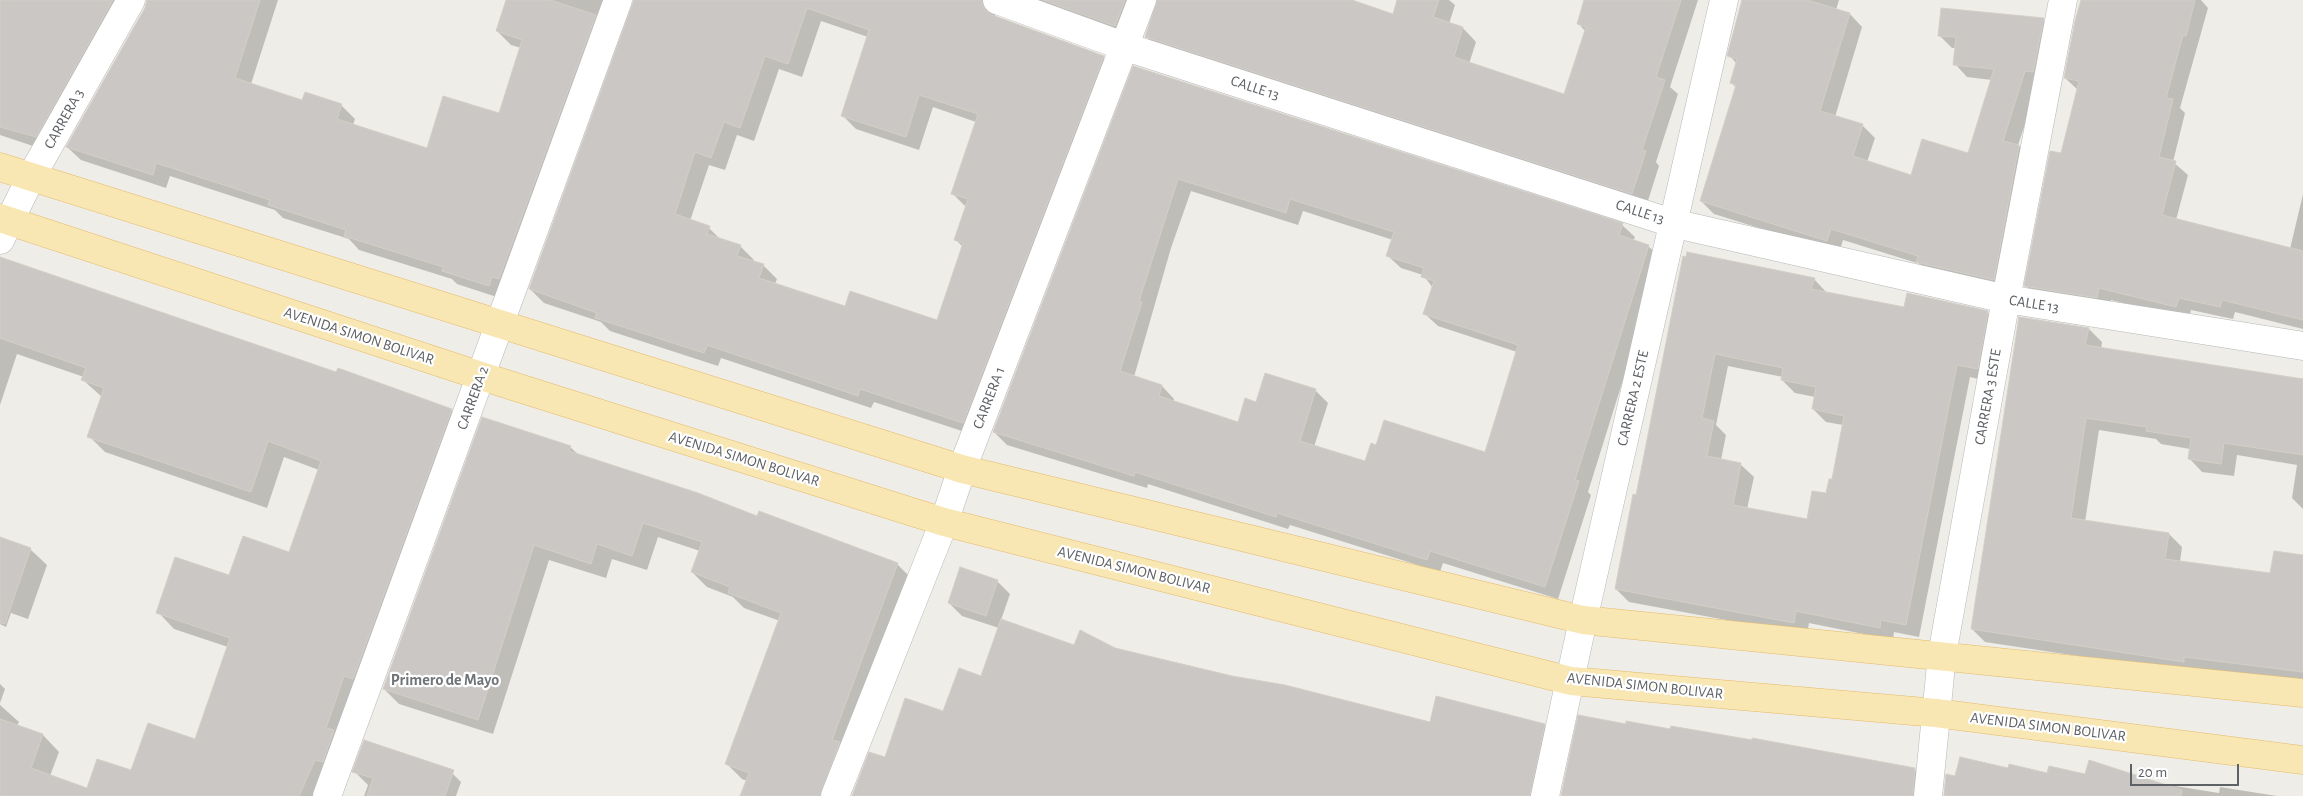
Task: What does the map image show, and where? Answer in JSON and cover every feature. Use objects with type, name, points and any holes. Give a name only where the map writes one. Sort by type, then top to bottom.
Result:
[{"type":"main road","points":[[0,168],[501,323],[962,469],[1583,620],[2303,693]]},
{"type":"main road","name":"AVENIDA SIMON BOLIVAR","points":[[3,226],[944,522],[1571,681],[1936,712],[2303,760]]},
{"type":"street","name":"CARRERA 3","points":[[3,226],[131,0]]},
{"type":"street","name":"CARRERA 2","points":[[327,796],[618,0]]},
{"type":"street","name":"CALLE 13","points":[[998,0],[1126,47],[1672,223],[2006,300],[2303,346]]},
{"type":"street","name":"CARRERA 1","points":[[835,796],[944,522],[962,469],[1126,47],[1142,0]]},
{"type":"street","name":"CARRERA 2 ESTE","points":[[1546,796],[1583,620],[1724,0]]},
{"type":"street","name":"CARRERA 3 ESTE","points":[[1928,796],[1942,655],[2006,300],[2063,0]]},
{"type":"building","points":[[0,0],[113,0],[36,137],[0,127]]},
{"type":"building","points":[[147,0],[260,0],[235,78],[302,100],[305,92],[342,104],[337,119],[427,148],[443,96],[499,113],[522,40],[496,31],[506,0],[550,0],[596,15],[499,279],[492,277],[489,286],[442,271],[443,267],[344,236],[346,230],[268,205],[270,200],[156,163],[153,175],[66,147],[145,8]]},
{"type":"building","points":[[634,0],[982,0],[985,10],[992,15],[1104,56],[963,423],[860,389],[858,396],[707,345],[704,353],[595,318],[597,313],[529,289]],"holes":[[[807,8],[869,30],[841,116],[906,137],[919,95],[978,114],[951,194],[968,199],[954,240],[963,243],[937,320],[850,291],[845,306],[759,278],[764,264],[737,256],[741,245],[707,234],[710,226],[675,214],[695,152],[711,158],[724,122],[740,128],[765,56],[788,64]]]},
{"type":"building","points":[[1043,0],[1125,0],[1115,26]]},
{"type":"building","points":[[1157,0],[1352,0],[1393,14],[1397,0],[1439,0],[1433,17],[1463,27],[1454,57],[1564,94],[1586,27],[1577,24],[1584,0],[1681,0],[1656,77],[1665,80],[1642,150],[1646,151],[1632,194],[1145,37]]},
{"type":"building","points":[[1742,0],[1807,0],[1850,13],[1820,111],[1863,124],[1853,156],[1911,175],[1922,139],[1968,153],[1994,69],[1953,65],[1956,37],[1938,36],[1941,8],[2044,18],[2033,72],[2025,71],[2003,141],[2019,145],[1994,280],[1916,262],[1918,256],[1831,229],[1827,241],[1700,201],[1736,85],[1730,83],[1737,59],[1727,56]]},
{"type":"building","points":[[2081,0],[2195,0],[2186,36],[2183,35],[2166,98],[2173,99],[2159,157],[2176,161],[2162,215],[2303,251],[2303,320],[2222,300],[2220,307],[2179,298],[2176,307],[2099,288],[2097,298],[2024,286],[2050,151],[2061,153],[2079,81],[2064,78]]},
{"type":"building","points":[[1133,66],[1623,223],[1619,235],[1649,245],[1575,480],[1579,481],[1545,587],[1430,551],[1427,560],[1277,513],[1276,517],[1135,472],[1134,476],[993,432]],"holes":[[[1178,179],[1286,213],[1290,199],[1394,232],[1386,256],[1424,268],[1421,277],[1434,281],[1423,314],[1518,345],[1485,452],[1384,420],[1376,445],[1371,443],[1365,461],[1300,441],[1316,389],[1265,373],[1256,402],[1245,398],[1238,422],[1159,396],[1162,385],[1120,371],[1142,302],[1139,301]]]},
{"type":"building","points":[[1687,252],[1815,278],[1811,289],[1904,307],[1907,293],[1988,311],[1978,369],[1957,365],[1906,625],[1881,620],[1880,628],[1796,611],[1794,623],[1615,589],[1633,494],[1636,495],[1683,256],[1686,257]],"holes":[[[1715,354],[1783,368],[1781,380],[1816,387],[1812,409],[1844,416],[1832,479],[1829,479],[1826,493],[1812,491],[1807,519],[1733,505],[1741,463],[1707,456],[1714,421],[1702,418]]]},
{"type":"building","points":[[0,257],[336,372],[338,368],[452,409],[353,679],[344,676],[326,728],[334,730],[323,762],[315,760],[299,796],[0,796],[0,719],[43,734],[31,768],[87,788],[97,759],[131,770],[148,723],[195,739],[230,638],[156,613],[175,557],[229,575],[243,536],[289,552],[321,461],[268,441],[251,492],[87,437],[104,388],[81,380],[86,368],[0,338]]},
{"type":"building","points":[[2019,317],[2089,328],[2085,345],[2303,379],[2303,455],[2224,443],[2221,464],[2188,459],[2191,438],[2146,431],[2147,427],[2086,418],[2071,518],[2169,533],[2165,559],[2270,573],[2274,551],[2303,555],[2303,672],[2184,657],[2184,662],[1971,629]]},
{"type":"building","points":[[482,417],[571,446],[569,451],[698,493],[757,516],[759,511],[898,563],[832,740],[840,742],[820,796],[740,796],[749,773],[725,764],[781,613],[728,593],[730,587],[691,572],[702,542],[643,523],[632,556],[597,544],[591,564],[534,545],[478,720],[383,689]]},
{"type":"building","points":[[0,537],[31,548],[5,624],[0,623]]},
{"type":"building","points":[[960,567],[998,580],[986,616],[948,603]]},
{"type":"building","points":[[1001,619],[1074,645],[1080,630],[1115,648],[1232,676],[1285,685],[1430,722],[1436,696],[1545,724],[1530,796],[852,796],[869,752],[885,757],[905,698],[943,711],[959,668],[981,676]]},
{"type":"building","points":[[1578,715],[1626,724],[1626,721],[1670,729],[1671,726],[1752,740],[1752,738],[1915,768],[1913,796],[1561,796]]},
{"type":"building","points":[[364,740],[454,770],[445,796],[367,796],[373,778],[352,772]]},
{"type":"building","points":[[1960,757],[2008,768],[2009,764],[2047,773],[2049,766],[2085,774],[2089,760],[2182,790],[2181,796],[1944,796],[1946,774],[1955,776]]},
{"type":"district","name":"Primero de Mayo","points":[[445,680]]}]
